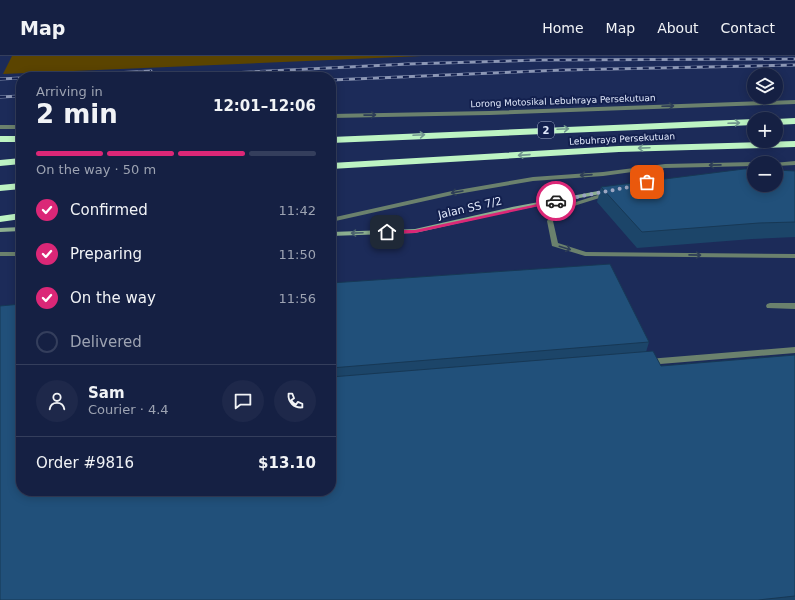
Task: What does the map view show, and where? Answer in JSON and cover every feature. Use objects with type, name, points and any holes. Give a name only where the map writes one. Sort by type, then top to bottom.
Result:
[{"type":"highway","points":[[783,122],[795,121]]},
{"type":"highway","name":"Lebuhraya Persekutuan","points":[[336,139],[747,122]]},
{"type":"highway","points":[[3,139],[16,139]]},
{"type":"highway","name":"Lebuhraya Persekutuan","points":[[336,166],[619,149],[795,144]]},
{"type":"highway","points":[[0,163],[16,161]]},
{"type":"highway","points":[[336,170],[382,164]]},
{"type":"highway","points":[[0,188],[16,186]]},
{"type":"highway","points":[[0,218],[16,216]]},
{"type":"street","points":[[631,185],[648,182]]},
{"type":"street","name":"Jalan SS 7/2","points":[[336,234],[415,231],[512,209],[614,191]]},
{"type":"street","points":[[0,230],[16,229]]},
{"type":"lane","name":"Lorong Motosikal Lebuhraya Persekutuan","points":[[336,116],[489,113],[795,102]]},
{"type":"lane","points":[[0,127],[16,127]]},
{"type":"lane","points":[[3,139],[16,136]]},
{"type":"lane","points":[[783,164],[795,163]]},
{"type":"lane","points":[[336,219],[452,193],[533,179],[603,174],[665,166],[747,164]]},
{"type":"lane","points":[[631,185],[665,166]]},
{"type":"lane","points":[[614,191],[559,209],[550,220],[555,244],[585,254],[795,256]]},
{"type":"lane","points":[[0,254],[16,254]]},
{"type":"lane","points":[[770,306],[795,306]]},
{"type":"lane","points":[[638,363],[795,350]]},
{"type":"shaded area","points":[[12,56],[422,56],[50,72],[16,72],[16,73],[3,74]]},
{"type":"building","points":[[747,169],[747,192],[783,192],[783,170],[795,171],[795,222],[759,223],[642,232],[601,187]]},
{"type":"building","points":[[610,264],[649,342],[336,368],[336,283]]},
{"type":"building","points":[[16,304],[16,496],[336,496],[336,377],[653,351],[661,366],[795,355],[795,596],[758,600],[0,600],[0,306]]},
{"type":"railway","points":[[250,72],[408,64],[540,60],[795,59]]},
{"type":"railway","points":[[336,80],[563,70],[795,65]]},
{"type":"railway","points":[[133,72],[151,71]]},
{"type":"railway","points":[[0,79],[16,78]]},
{"type":"railway","points":[[0,97],[16,96]]},
{"type":"way so far","points":[[556,201],[629,187],[633,184],[647,182]]},
{"type":"route","points":[[387,232],[415,231],[512,209],[556,201]]}]
